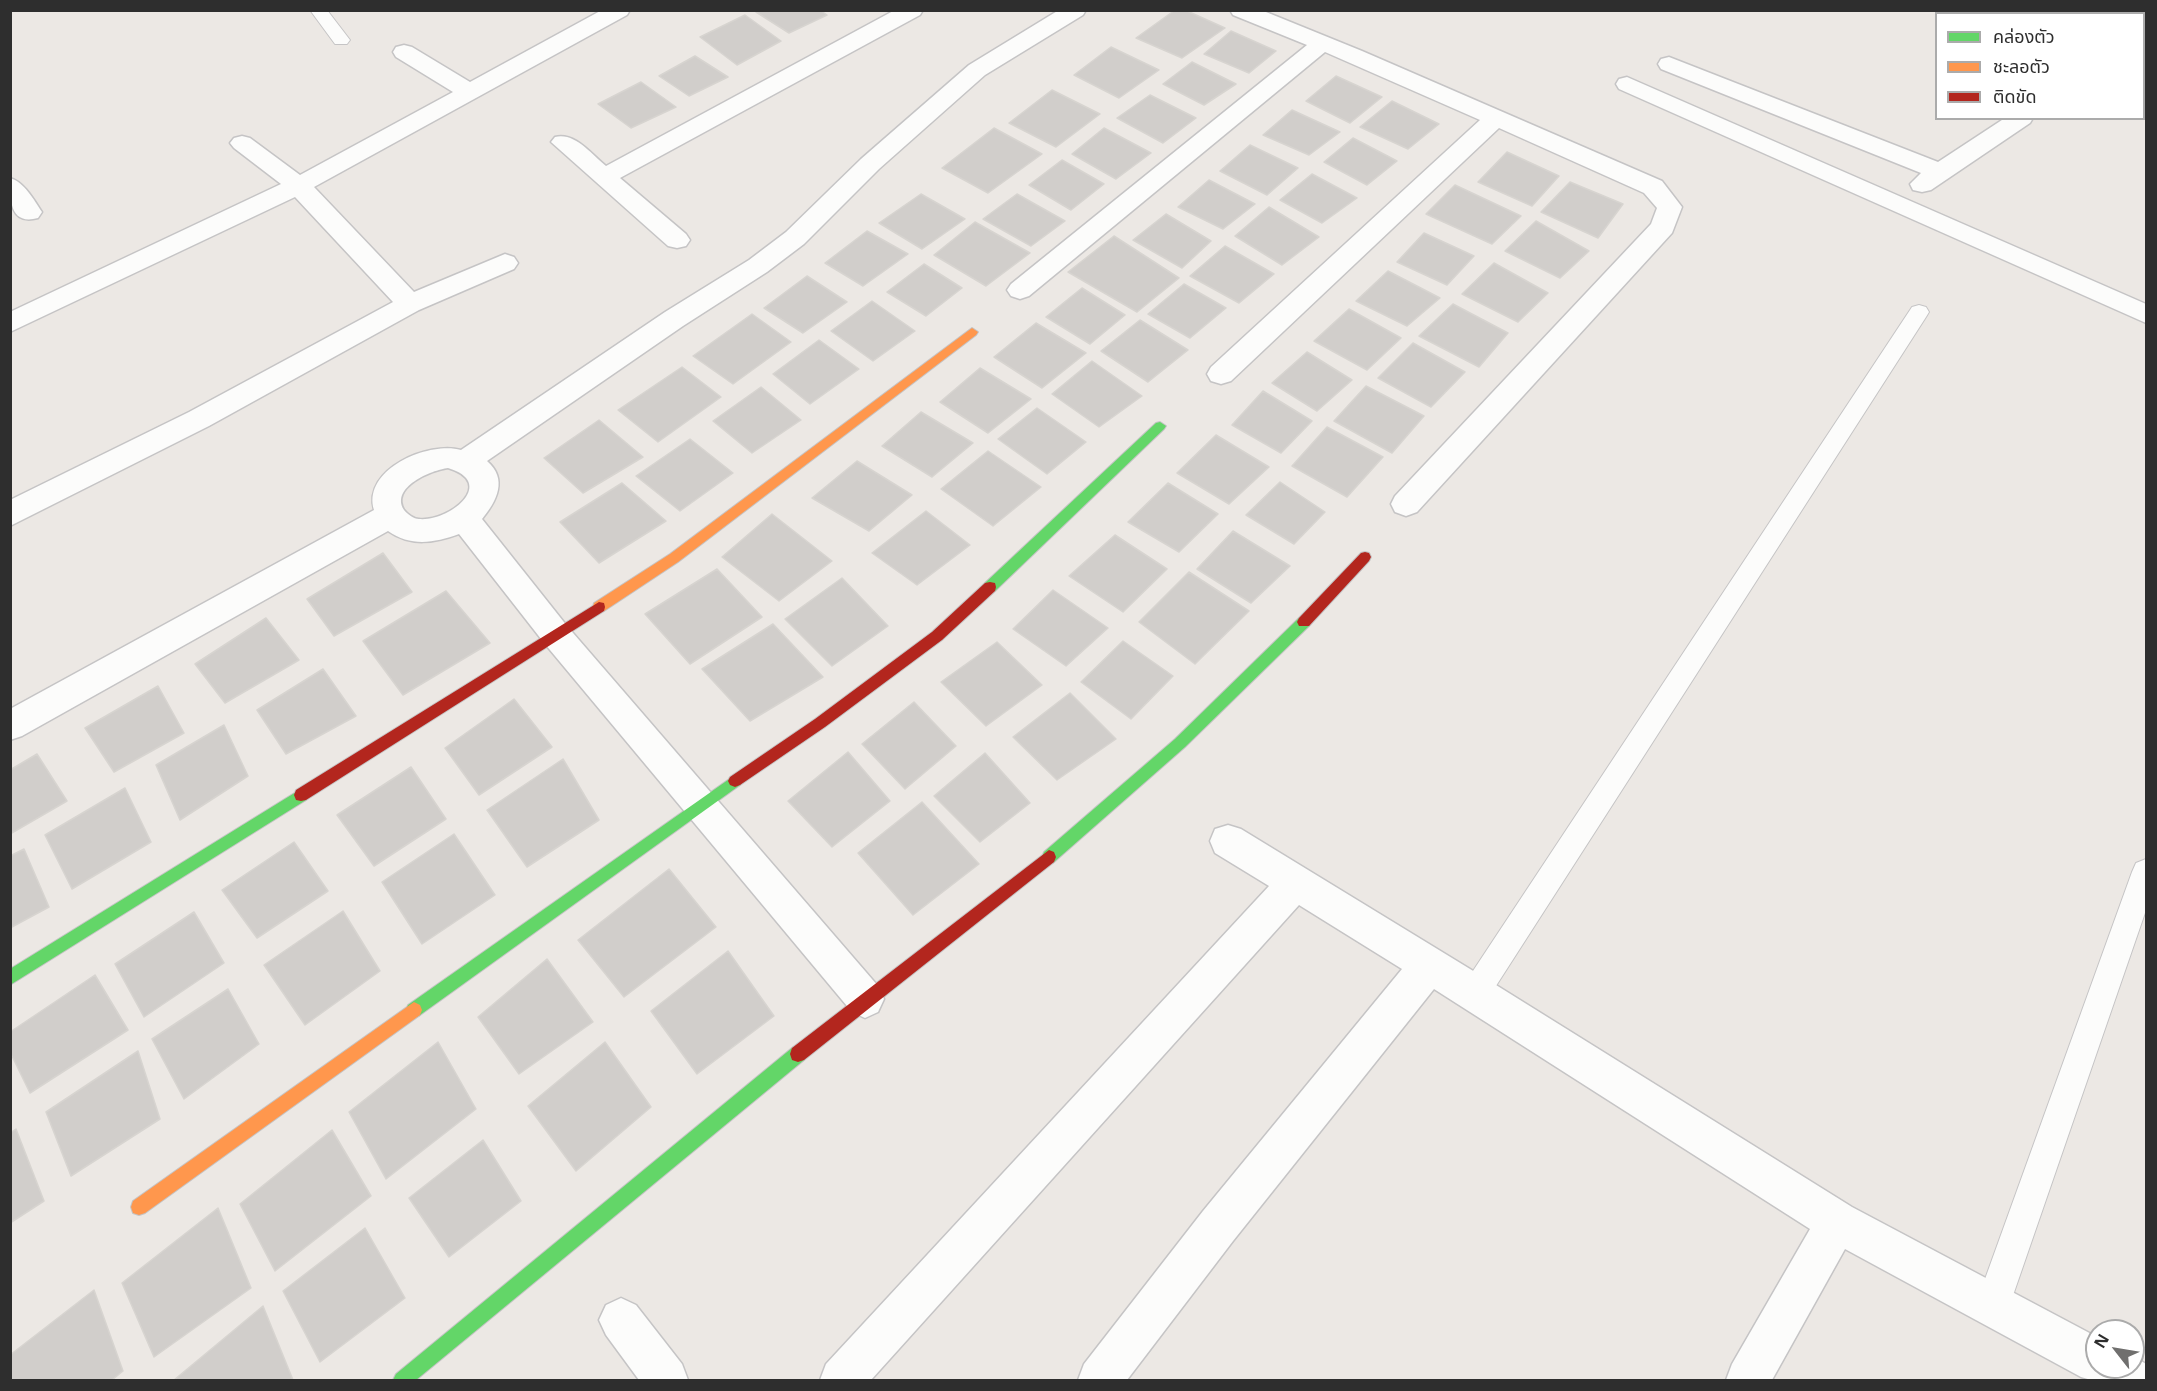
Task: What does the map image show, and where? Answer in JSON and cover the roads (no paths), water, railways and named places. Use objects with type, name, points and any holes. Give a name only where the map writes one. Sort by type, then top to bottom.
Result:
[{"type":"street","points":[[10,323],[298,185],[619,10]]},
{"type":"street","points":[[604,177],[912,10]]},
{"type":"street","points":[[467,460],[758,266],[795,237],[870,164],[977,70],[1075,10]]},
{"type":"street","points":[[1241,10],[1323,43],[1653,187],[1670,207],[1663,227],[1406,504]]},
{"type":"street","points":[[1020,290],[1323,43]]},
{"type":"street","points":[[404,52],[468,91]]},
{"type":"street","points":[[1669,64],[1940,172]]},
{"type":"street","points":[[1627,84],[2135,309],[2146,286]]},
{"type":"street","points":[[1221,374],[1495,119]]},
{"type":"street","points":[[1893,203],[2019,120]]},
{"type":"street","points":[[563,142],[677,240]]},
{"type":"street","points":[[242,143],[298,185],[410,304]]},
{"type":"street","points":[[10,186],[29,212]]},
{"type":"street","points":[[10,514],[199,419],[410,304],[505,263]]},
{"type":"street","points":[[10,978],[556,635],[683,551],[858,421],[972,332]]},
{"type":"street","points":[[139,1208],[700,805],[820,723],[937,636],[1160,426]]},
{"type":"street","points":[[448,457],[467,460],[481,470],[486,485],[480,502],[464,518],[443,528],[421,531],[401,527],[389,516],[386,501],[389,493],[407,470],[426,461],[448,457]]},
{"type":"street","points":[[10,726],[389,516]]},
{"type":"street","points":[[464,518],[556,635],[865,999]]},
{"type":"street","points":[[402,1380],[865,999],[928,954],[1131,787],[1227,699],[1365,557]]},
{"type":"street","points":[[1228,842],[1475,993],[1837,1222],[2085,1354]]},
{"type":"street","points":[[842,1380],[1295,883]]},
{"type":"street","points":[[1100,1380],[1218,1226],[1429,965]]},
{"type":"street","points":[[1748,1380],[1837,1222]]},
{"type":"street","points":[[621,1320],[666,1380]]},
{"type":"lane","points":[[318,10],[341,40]]},
{"type":"lane","points":[[1475,993],[1918,312]]},
{"type":"lane","points":[[1993,1304],[2146,872]]}]
